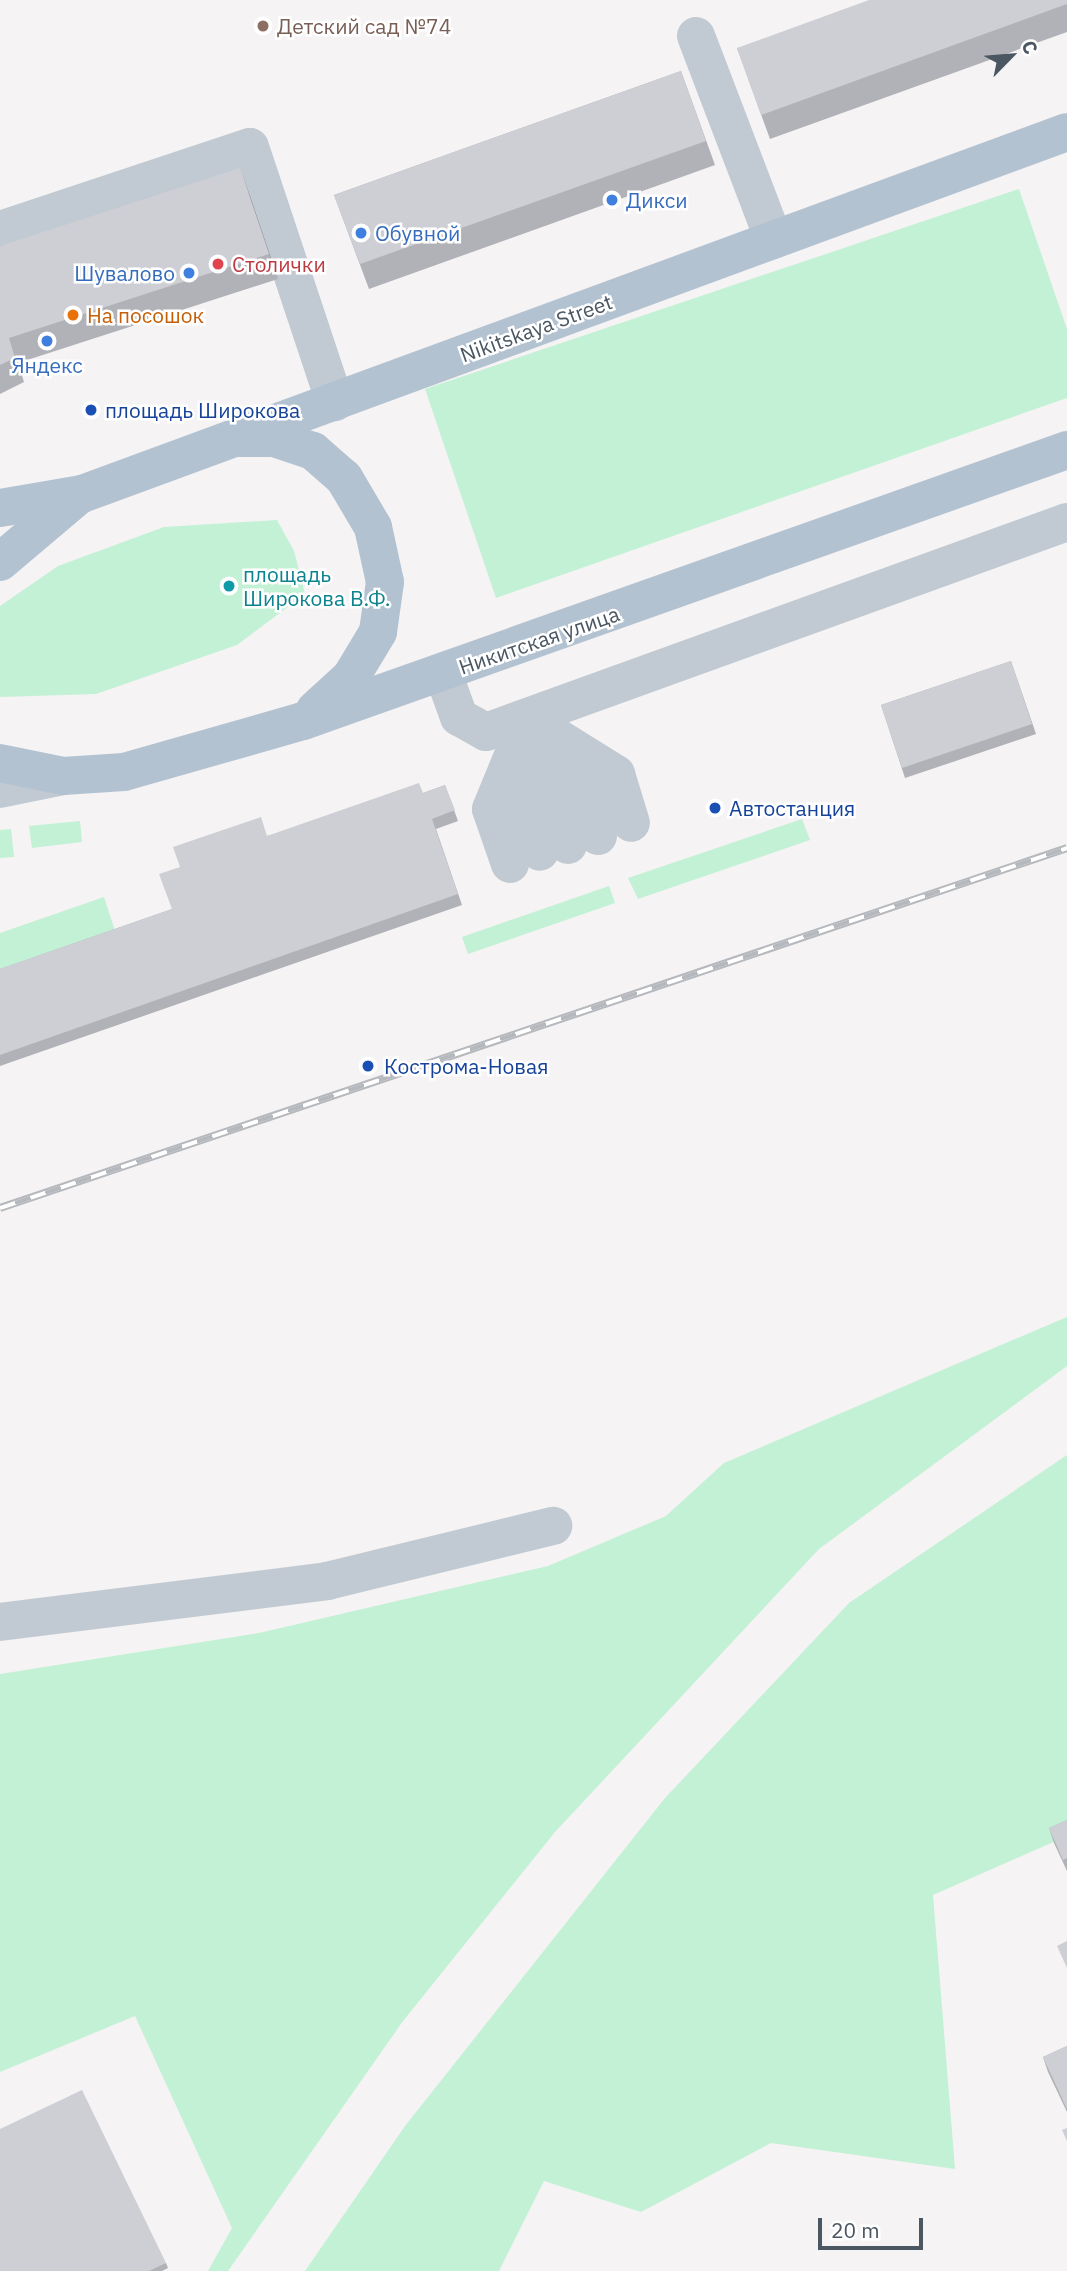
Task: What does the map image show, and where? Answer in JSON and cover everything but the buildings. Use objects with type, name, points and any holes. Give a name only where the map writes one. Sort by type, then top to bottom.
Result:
[{"type":"main road","name":"Nikitskaya Street","points":[[0,508],[82,494],[1067,132]]},
{"type":"main road","points":[[231,438],[274,438],[313,451],[344,478],[373,527],[385,582],[378,632],[351,677],[303,721]]},
{"type":"main road","name":"Никитская улица","points":[[0,763],[63,776],[124,772],[303,721],[1067,450]]},
{"type":"main road","points":[[0,562],[82,494]]},
{"type":"street","points":[[696,36],[774,240]]},
{"type":"street","points":[[0,230],[250,147],[335,402]]},
{"type":"street","points":[[443,673],[459,717],[471,728],[486,732],[1067,522]]},
{"type":"street","points":[[528,719],[491,809],[569,844]]},
{"type":"street","points":[[528,719],[569,844]]},
{"type":"street","points":[[528,719],[616,774],[569,844]]},
{"type":"street","points":[[0,789],[63,776]]},
{"type":"street","points":[[0,1622],[327,1581],[553,1526]]},
{"type":"green space","points":[[1019,189],[1067,329],[1067,398],[496,598],[425,389]]},
{"type":"green space","points":[[277,520],[294,551],[305,594],[237,645],[96,694],[0,697],[0,606],[58,566],[164,527]]},
{"type":"green space","points":[[802,819],[810,840],[638,899],[628,878]]},
{"type":"green space","points":[[80,821],[82,842],[32,848],[29,826]]},
{"type":"green space","points":[[11,829],[14,857],[0,858],[0,830]]},
{"type":"green space","points":[[609,886],[615,903],[468,954],[462,937]]},
{"type":"green space","points":[[104,897],[117,937],[0,977],[0,933]]},
{"type":"green space","points":[[1067,1317],[1067,1366],[819,1549],[555,1832],[403,2021],[228,2271],[208,2271],[232,2228],[135,2016],[0,2072],[0,1674],[259,1633],[548,1566],[666,1516],[724,1463]]},
{"type":"green space","points":[[1067,1455],[1067,1836],[933,1895],[955,2169],[771,2143],[641,2212],[544,2181],[499,2271],[305,2271],[405,2126],[665,1798],[849,1603]]},
{"type":"railway","points":[[0,1208],[1067,848]]},
{"type":"place","name":"Детский сад №74","points":[[263,26]]},
{"type":"place","name":"Дикси","points":[[612,200]]},
{"type":"place","name":"Обувной","points":[[361,233]]},
{"type":"place","name":"Столички","points":[[218,264]]},
{"type":"place","name":"Шувалово","points":[[189,273]]},
{"type":"place","name":"На посошок","points":[[73,315]]},
{"type":"place","name":"Яндекс","points":[[47,341]]},
{"type":"place","name":"площадь Широкова","points":[[91,410]]},
{"type":"place","name":"площадь Широкова В.Ф.","points":[[229,586]]},
{"type":"place","name":"Автостанция","points":[[715,808]]},
{"type":"place","name":"Кострома-Новая","points":[[368,1066]]}]
